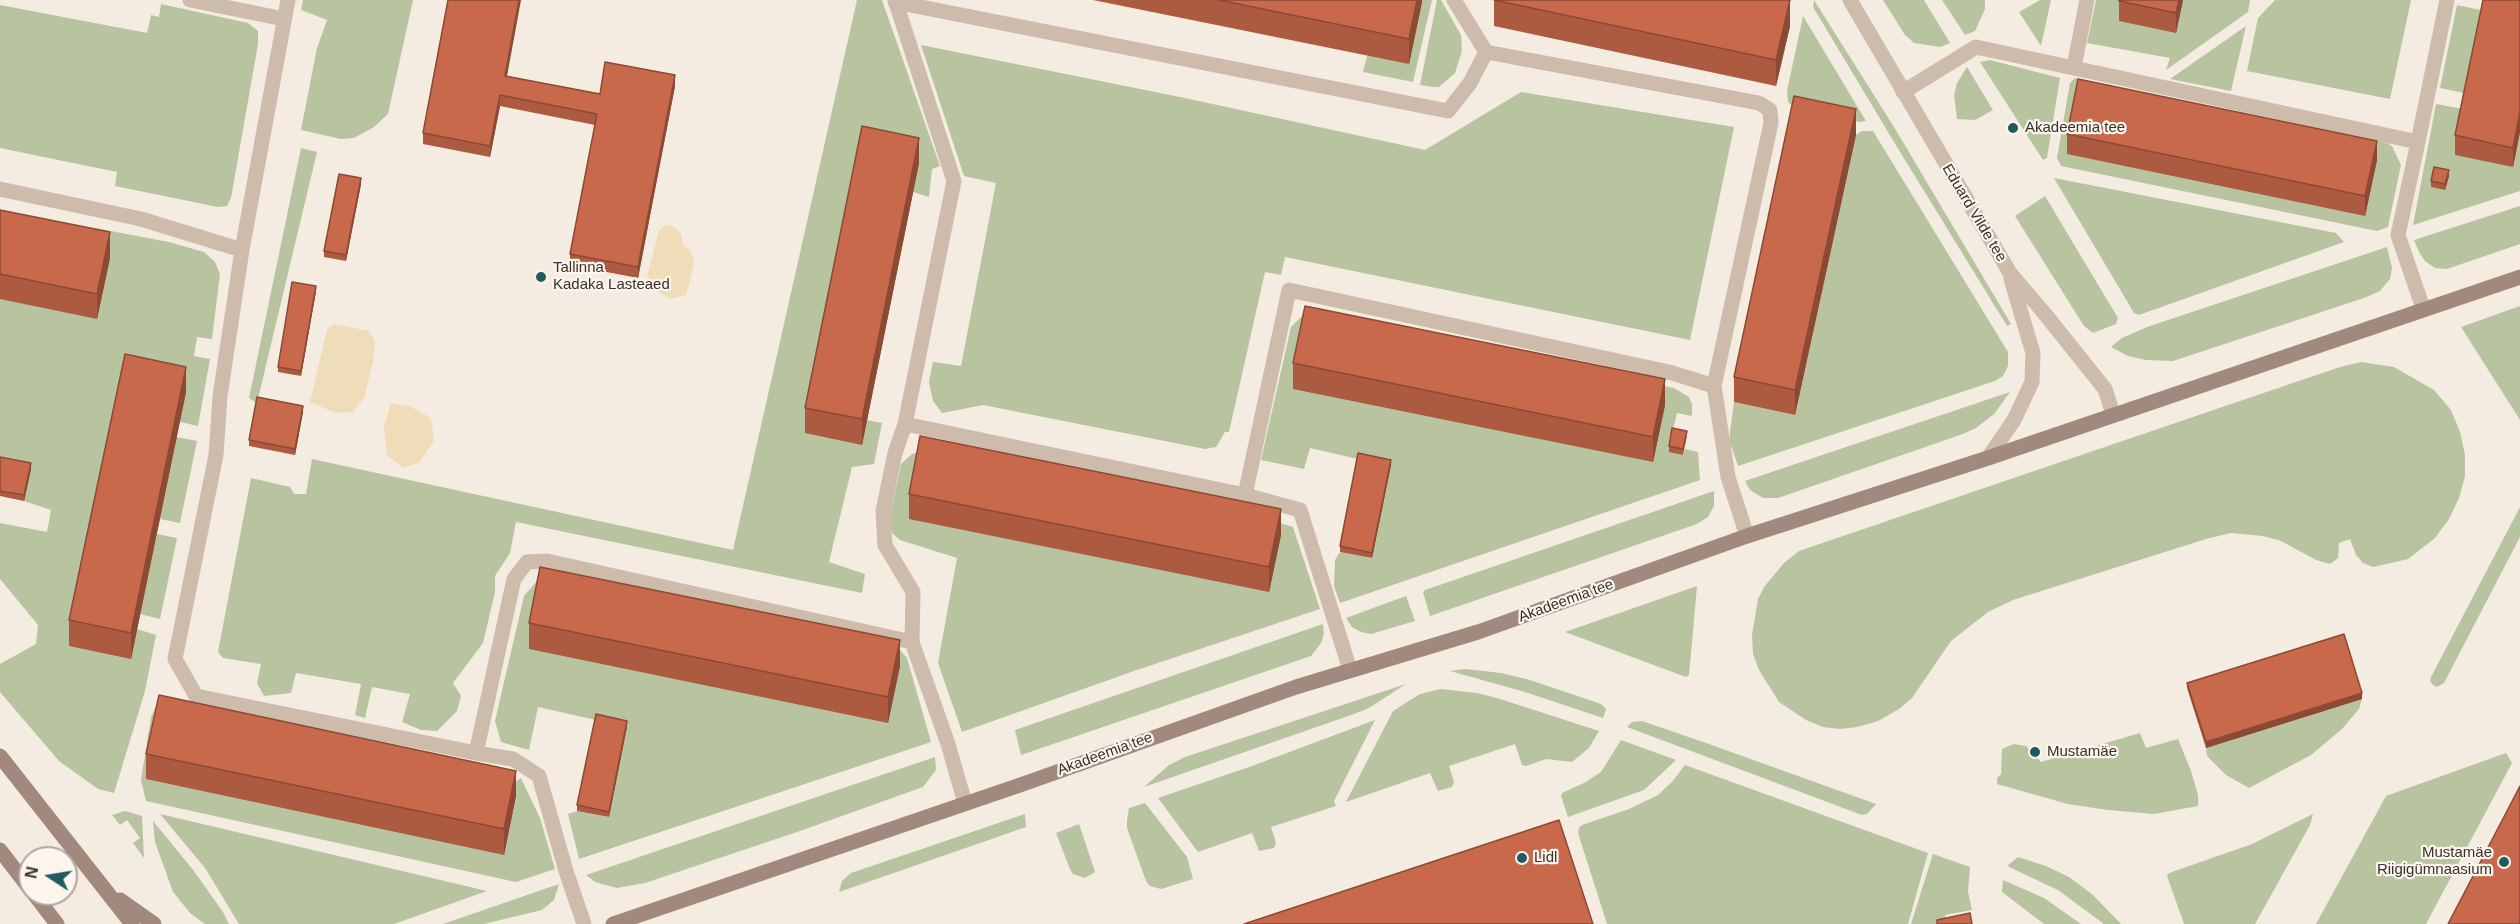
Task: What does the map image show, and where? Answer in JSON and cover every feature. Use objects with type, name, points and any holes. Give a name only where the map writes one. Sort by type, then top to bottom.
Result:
[{"type":"main road","name":"Akadeemia tee","points":[[613,924],[1350,670],[1478,632],[1747,537],[1988,458],[2423,308],[2520,277]]},
{"type":"main road","points":[[0,756],[132,924]]},
{"type":"main road","points":[[0,850],[18,873]]},
{"type":"main road","points":[[110,894],[154,924]]},
{"type":"main road","points":[[43,906],[55,922]]},
{"type":"street","points":[[190,0],[284,19]]},
{"type":"street","points":[[288,0],[242,250],[220,396],[216,455],[175,659],[196,696],[513,759],[539,776],[566,871],[584,924]]},
{"type":"street","points":[[1454,0],[1486,52],[1759,103],[1770,110],[1771,123],[1714,386],[1728,477],[1747,537]]},
{"type":"street","name":"Eduard Vilde tee","points":[[1850,0],[2010,273],[2105,389],[2113,414]]},
{"type":"street","points":[[2074,67],[2087,0]]},
{"type":"street","points":[[2423,308],[2398,235],[2447,0]]},
{"type":"street","points":[[964,803],[948,744],[912,642],[913,592],[885,545],[883,511],[895,453],[905,424],[954,181],[895,1],[1448,111],[1470,83],[1486,52]]},
{"type":"street","points":[[1903,92],[1976,47],[2418,142]]},
{"type":"street","points":[[0,189],[141,219],[242,250]]},
{"type":"street","points":[[1988,458],[2014,420],[2032,382],[2033,353],[2010,273]]},
{"type":"street","points":[[1245,495],[1289,290],[1669,372],[1714,386]]},
{"type":"street","points":[[905,424],[1245,495],[1299,510],[1350,670]]},
{"type":"street","points":[[476,753],[514,579],[527,562],[547,561],[912,642]]},
{"type":"green space","points":[[303,0],[413,0],[388,114],[374,127],[354,138],[341,139],[301,130],[317,48],[327,20],[301,10]]},
{"type":"green space","points":[[857,0],[882,0],[940,166],[932,169],[929,197],[913,192],[918,163],[867,420],[882,423],[874,464],[852,467],[829,562],[865,574],[862,593],[516,522],[510,553],[495,576],[495,592],[483,643],[453,683],[461,696],[457,711],[437,731],[421,730],[402,722],[410,694],[372,687],[365,718],[355,715],[361,684],[296,673],[291,693],[264,696],[257,683],[261,664],[223,658],[218,652],[251,478],[290,487],[294,494],[306,494],[312,459],[733,550]]},
{"type":"green space","points":[[1410,0],[1432,0],[1413,82],[1363,72],[1367,56]]},
{"type":"green space","points":[[1437,0],[1441,0],[1461,35],[1462,51],[1455,73],[1439,87],[1433,87],[1420,85]]},
{"type":"green space","points":[[1814,0],[1894,127],[2011,324],[2007,326],[1894,142],[1813,7]]},
{"type":"green space","points":[[1883,0],[1924,0],[1950,43],[1940,47],[1914,43],[1905,35]]},
{"type":"green space","points":[[1942,0],[1985,0],[1985,9],[1975,31],[1965,35]]},
{"type":"green space","points":[[2040,0],[2051,0],[2041,46],[2019,12]]},
{"type":"green space","points":[[2096,0],[2250,0],[2248,12],[2166,70],[2170,58],[2087,43]]},
{"type":"green space","points":[[2275,0],[2411,0],[2390,99],[2247,71],[2258,18]]},
{"type":"green space","points":[[161,4],[248,23],[258,31],[258,44],[231,198],[227,206],[218,207],[115,186],[117,172],[0,148],[0,5],[147,33],[151,15],[159,17]]},
{"type":"green space","points":[[2457,5],[2485,11],[2468,94],[2440,88]]},
{"type":"green space","points":[[1803,16],[1866,121],[1859,122],[1795,108],[1788,102],[1787,91]]},
{"type":"green space","points":[[2246,26],[2231,91],[2170,79]]},
{"type":"green space","points":[[921,45],[1185,98],[1425,150],[1521,92],[1734,127],[1690,340],[1285,257],[1281,275],[1265,272],[1229,432],[1225,432],[1216,447],[1205,449],[983,405],[942,413],[933,401],[929,382],[933,362],[961,366],[996,183],[964,176]]},
{"type":"green space","points":[[1990,60],[2060,78],[2047,158],[2043,160],[1980,62]]},
{"type":"green space","points":[[1967,67],[1993,110],[1975,120],[1957,119],[1954,95],[1957,83]]},
{"type":"green space","points":[[2075,78],[2127,89],[2123,108],[2335,152],[2339,133],[2387,143],[2392,146],[2401,165],[2388,227],[2377,231],[2061,166],[2057,158],[2070,83]]},
{"type":"green space","points":[[2436,104],[2464,109],[2512,167],[2520,132],[2520,191],[2413,225]]},
{"type":"green space","points":[[1862,131],[1873,131],[2008,352],[2008,366],[2003,376],[1995,381],[1738,466],[1729,440],[1734,402],[1795,415],[1856,135]]},
{"type":"green space","points":[[301,148],[317,152],[257,403],[249,398]]},
{"type":"green space","points":[[2054,178],[2336,233],[2344,242],[2139,315],[2134,313]]},
{"type":"green space","points":[[2045,196],[2118,318],[2116,324],[2093,333],[2084,326],[2015,216]]},
{"type":"green space","points":[[2520,206],[2520,244],[2447,269],[2435,268],[2425,261],[2414,240]]},
{"type":"green space","points":[[89,227],[169,242],[204,252],[215,262],[220,274],[212,339],[197,337],[194,356],[210,359],[198,426],[180,422],[69,645],[130,658],[137,629],[156,635],[145,691],[114,793],[98,789],[59,761],[0,692],[0,664],[36,644],[38,625],[0,579],[0,523],[47,532],[51,510],[24,501],[0,462],[0,299],[84,253]]},
{"type":"green space","points":[[2387,247],[2392,268],[2390,279],[2380,291],[2364,298],[2173,361],[2146,360],[2128,356],[2111,347],[2122,338],[2147,327]]},
{"type":"green space","points":[[2520,306],[2520,420],[2461,327]]},
{"type":"green space","points":[[1315,312],[1674,388],[1689,397],[1692,404],[1692,416],[1677,413],[1672,434],[1683,455],[1685,449],[1698,452],[1700,480],[1340,603],[1334,586],[1335,560],[1340,552],[1372,558],[1358,459],[1310,448],[1304,469],[1261,460],[1291,327],[1301,317]]},
{"type":"green space","points":[[2361,362],[2394,367],[2434,390],[2451,410],[2460,432],[2465,455],[2465,476],[2459,498],[2449,519],[2435,538],[2408,559],[2373,567],[2363,563],[2356,555],[2350,539],[2339,543],[2338,558],[2330,564],[2316,560],[2281,541],[2263,536],[2231,533],[2206,539],[2013,600],[1988,612],[1951,641],[1912,698],[1899,709],[1878,721],[1857,727],[1840,729],[1823,727],[1806,720],[1779,702],[1759,670],[1753,654],[1752,635],[1758,599],[1764,587],[1784,563],[1799,551],[2340,367]]},
{"type":"green space","points":[[2010,392],[1994,414],[1976,428],[1963,434],[1778,498],[1763,498],[1750,490],[1745,481]]},
{"type":"green space","points":[[176,437],[197,441],[180,523],[160,519]]},
{"type":"green space","points":[[932,449],[1257,516],[1293,527],[1320,609],[1134,671],[962,732],[938,663],[957,558],[900,540],[893,534],[888,523],[901,464],[912,454]]},
{"type":"green space","points":[[1714,491],[1714,506],[1708,517],[1697,524],[1430,616],[1423,592],[1425,590]]},
{"type":"green space","points":[[2520,507],[2520,537],[2444,683],[2437,687],[2430,681],[2431,677]]},
{"type":"green space","points":[[157,534],[177,538],[160,619],[140,614]]},
{"type":"green space","points":[[551,574],[888,722],[900,666],[899,649],[907,658],[931,742],[579,859],[568,814],[577,811],[609,817],[627,727],[538,707],[529,750],[501,742],[495,721],[524,596],[537,581]]},
{"type":"green space","points":[[1697,586],[1689,675],[1686,677],[1565,632]]},
{"type":"green space","points":[[1406,596],[1415,621],[1371,634],[1352,627],[1346,618]]},
{"type":"green space","points":[[1323,624],[1324,634],[1321,643],[1311,656],[1021,755],[1015,730]]},
{"type":"green space","points":[[1466,669],[1501,673],[1530,680],[1601,704],[1606,709],[1603,718],[1525,692],[1450,671]]},
{"type":"green space","points":[[1406,684],[1369,708],[1354,714],[1144,787],[1169,765],[1185,757]]},
{"type":"green space","points":[[1441,689],[1497,698],[1599,731],[1589,748],[1572,762],[1546,759],[1526,766],[1522,765],[1515,744],[1449,766],[1454,782],[1452,787],[1438,791],[1430,773],[1346,802],[1393,711],[1420,694]]},
{"type":"green space","points":[[2362,699],[2359,709],[2342,729],[2311,755],[2249,788],[2226,775],[2207,756],[2206,748]]},
{"type":"green space","points":[[157,704],[503,854],[516,797],[492,774],[516,781],[521,778],[540,818],[555,869],[516,882],[146,801],[141,780],[151,717]]},
{"type":"green space","points":[[1375,720],[1334,801],[1336,806],[1271,827],[1276,843],[1274,848],[1259,851],[1252,833],[1198,852],[1158,798],[1252,766]]},
{"type":"green space","points":[[1642,721],[1876,804],[1867,814],[1862,815],[1627,727],[1632,722]]},
{"type":"green space","points":[[2140,733],[2146,748],[2178,739],[2191,771],[2198,795],[2198,806],[2154,814],[2108,810],[2068,804],[1997,784],[1997,778],[2001,774],[2002,749],[2014,744],[2026,746],[2041,762]]},
{"type":"green space","points":[[1621,740],[1676,760],[1644,790],[1568,817],[1562,793],[1601,772]]},
{"type":"green space","points":[[2506,753],[2512,763],[2426,924],[2316,924],[2386,796]]},
{"type":"green space","points":[[935,757],[936,770],[923,787],[800,831],[645,883],[617,888],[595,882],[586,875]]},
{"type":"green space","points":[[1685,765],[1928,853],[1908,924],[1607,924],[1578,833],[1579,828],[1658,795]]},
{"type":"green space","points":[[1145,803],[1187,857],[1193,879],[1161,889],[1150,886],[1146,881],[1127,828],[1129,808]]},
{"type":"green space","points":[[125,811],[142,816],[144,858],[133,843],[140,838],[127,820],[120,825],[112,815]]},
{"type":"green space","points":[[160,814],[487,891],[394,924],[239,924],[205,868]]},
{"type":"green space","points":[[1025,814],[1026,827],[839,892],[842,881],[851,873]]},
{"type":"green space","points":[[2313,814],[2310,825],[2255,924],[2184,924],[2167,876],[2169,873],[2252,844]]},
{"type":"green space","points":[[153,821],[194,871],[229,924],[205,924],[191,914],[173,892],[155,842]]},
{"type":"green space","points":[[1079,824],[1095,872],[1085,878],[1073,874],[1056,833]]},
{"type":"green space","points":[[1933,854],[1970,867],[1968,892],[1972,910],[1945,915],[1946,924],[1911,924]]},
{"type":"green space","points":[[2018,857],[2046,866],[2069,877],[2093,895],[2121,924],[2104,924],[2058,890],[2007,866]]},
{"type":"green space","points":[[2003,880],[2044,898],[2081,924],[2044,924],[2002,892]]},
{"type":"green space","points":[[559,884],[554,900],[542,910],[484,924],[443,924]]},
{"type":"sand","points":[[671,225],[680,232],[684,246],[691,250],[694,264],[686,295],[671,299],[652,288],[647,276],[659,231],[664,226]]},
{"type":"sand","points":[[334,324],[369,331],[375,341],[373,362],[364,398],[353,412],[336,413],[310,402],[327,330]]},
{"type":"sand","points":[[391,403],[411,407],[431,418],[434,440],[420,462],[403,468],[387,455],[384,427]]},
{"type":"building","points":[[448,0],[519,0],[505,76],[600,94],[605,62],[675,75],[638,267],[570,254],[597,114],[500,95],[490,146],[423,133]]},
{"type":"building","points":[[1219,0],[1417,0],[1409,39]]},
{"type":"building","points":[[1494,0],[1790,0],[1776,60]]},
{"type":"building","points":[[2119,0],[2179,0],[2176,13]]},
{"type":"building","points":[[2483,0],[2520,0],[2520,112],[2513,148],[2455,135]]},
{"type":"building","points":[[2078,79],[2377,141],[2365,196],[2067,134]]},
{"type":"building","points":[[1794,96],[1856,109],[1795,390],[1734,377]]},
{"type":"building","points":[[862,126],[919,138],[862,419],[805,408]]},
{"type":"building","points":[[2434,167],[2449,170],[2445,184],[2431,181]]},
{"type":"building","points":[[339,174],[361,178],[346,255],[324,251]]},
{"type":"building","points":[[0,210],[110,232],[97,294],[0,274]]},
{"type":"building","points":[[292,282],[316,286],[301,371],[278,367]]},
{"type":"building","points":[[1305,306],[1665,379],[1653,437],[1293,363]]},
{"type":"building","points":[[125,354],[186,367],[131,633],[69,620]]},
{"type":"building","points":[[257,397],[303,406],[295,449],[249,440]]},
{"type":"building","points":[[1672,428],[1687,431],[1683,449],[1669,446]]},
{"type":"building","points":[[920,436],[1281,509],[1269,567],[909,494]]},
{"type":"building","points":[[1358,453],[1391,460],[1372,553],[1340,546]]},
{"type":"building","points":[[0,457],[31,463],[24,495],[0,491]]},
{"type":"building","points":[[540,567],[900,640],[888,697],[529,623]]},
{"type":"building","points":[[2344,634],[2362,693],[2206,742],[2187,683]]},
{"type":"building","points":[[159,695],[516,771],[504,829],[146,754]]},
{"type":"building","points":[[596,714],[627,721],[609,812],[577,805]]},
{"type":"building","name":"Mustamäe Riigigümnaasium","points":[[2520,786],[2520,924],[2448,924]]},
{"type":"building","name":"Lidl","points":[[1559,820],[1593,924],[1244,924]]},
{"type":"building","points":[[1970,913],[1972,924],[1937,924],[1937,920]]},
{"type":"place","name":"Akadeemia tee","points":[[2013,128]]},
{"type":"place","name":"Tallinna Kadaka Lasteaed","points":[[541,277]]},
{"type":"place","name":"Mustamäe","points":[[2035,752]]},
{"type":"place","name":"Lidl","points":[[1522,858]]},
{"type":"place","name":"Mustamäe Riigigümnaasium","points":[[2504,862]]}]
